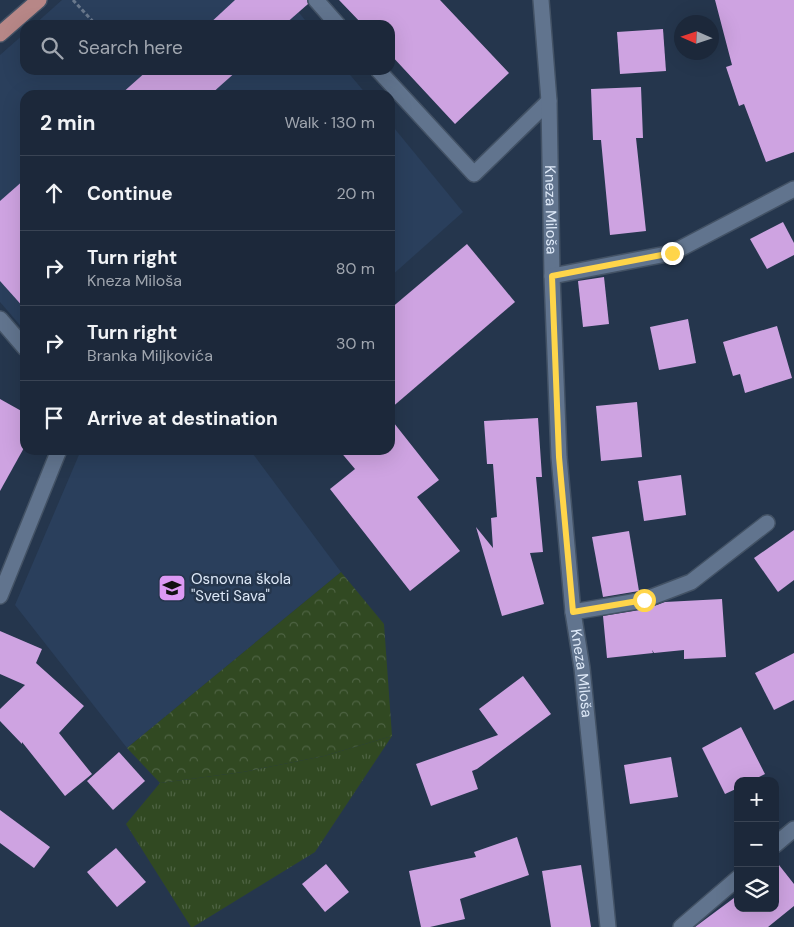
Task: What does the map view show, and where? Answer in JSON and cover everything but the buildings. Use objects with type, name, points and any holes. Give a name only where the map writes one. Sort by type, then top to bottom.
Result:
[{"type":"main road","points":[[0,34],[39,0]]},
{"type":"street","points":[[316,0],[334,20]]},
{"type":"street","name":"Kneza Miloša","points":[[541,0],[549,101],[552,276],[559,457],[573,612],[582,668],[608,927]]},
{"type":"street","points":[[383,75],[474,174],[549,101]]},
{"type":"street","points":[[552,276],[672,253],[794,189]]},
{"type":"street","points":[[0,320],[20,342]]},
{"type":"street","points":[[0,596],[57,455]]},
{"type":"street","points":[[573,612],[644,600],[691,582],[767,523]]},
{"type":"street","points":[[779,842],[794,829]]},
{"type":"street","points":[[681,927],[734,881]]},
{"type":"path","points":[[73,0],[91,20]]},
{"type":"shaded area","points":[[62,0],[289,0],[305,20],[40,20]]},
{"type":"shaded area","points":[[20,37],[20,75],[350,75],[363,90],[20,90],[20,325],[0,302],[0,55]]},
{"type":"shaded area","points":[[395,129],[463,212],[395,273]]},
{"type":"shaded area","name":"Osnovna škola \"Sveti Sava\"","points":[[79,455],[254,455],[341,572],[127,748],[15,605]]},
{"type":"green space","points":[[341,572],[384,624],[392,736],[324,756],[243,772],[160,783],[127,748]]},
{"type":"green space","points":[[392,736],[315,852],[193,927],[191,927],[126,824],[160,783],[243,772],[324,756]]},
{"type":"place","name":"Osnovna škola \"Sveti Sava\"","points":[[172,588]]},
{"type":"route","points":[[644,600],[573,612],[559,457],[552,276],[672,253]]}]
